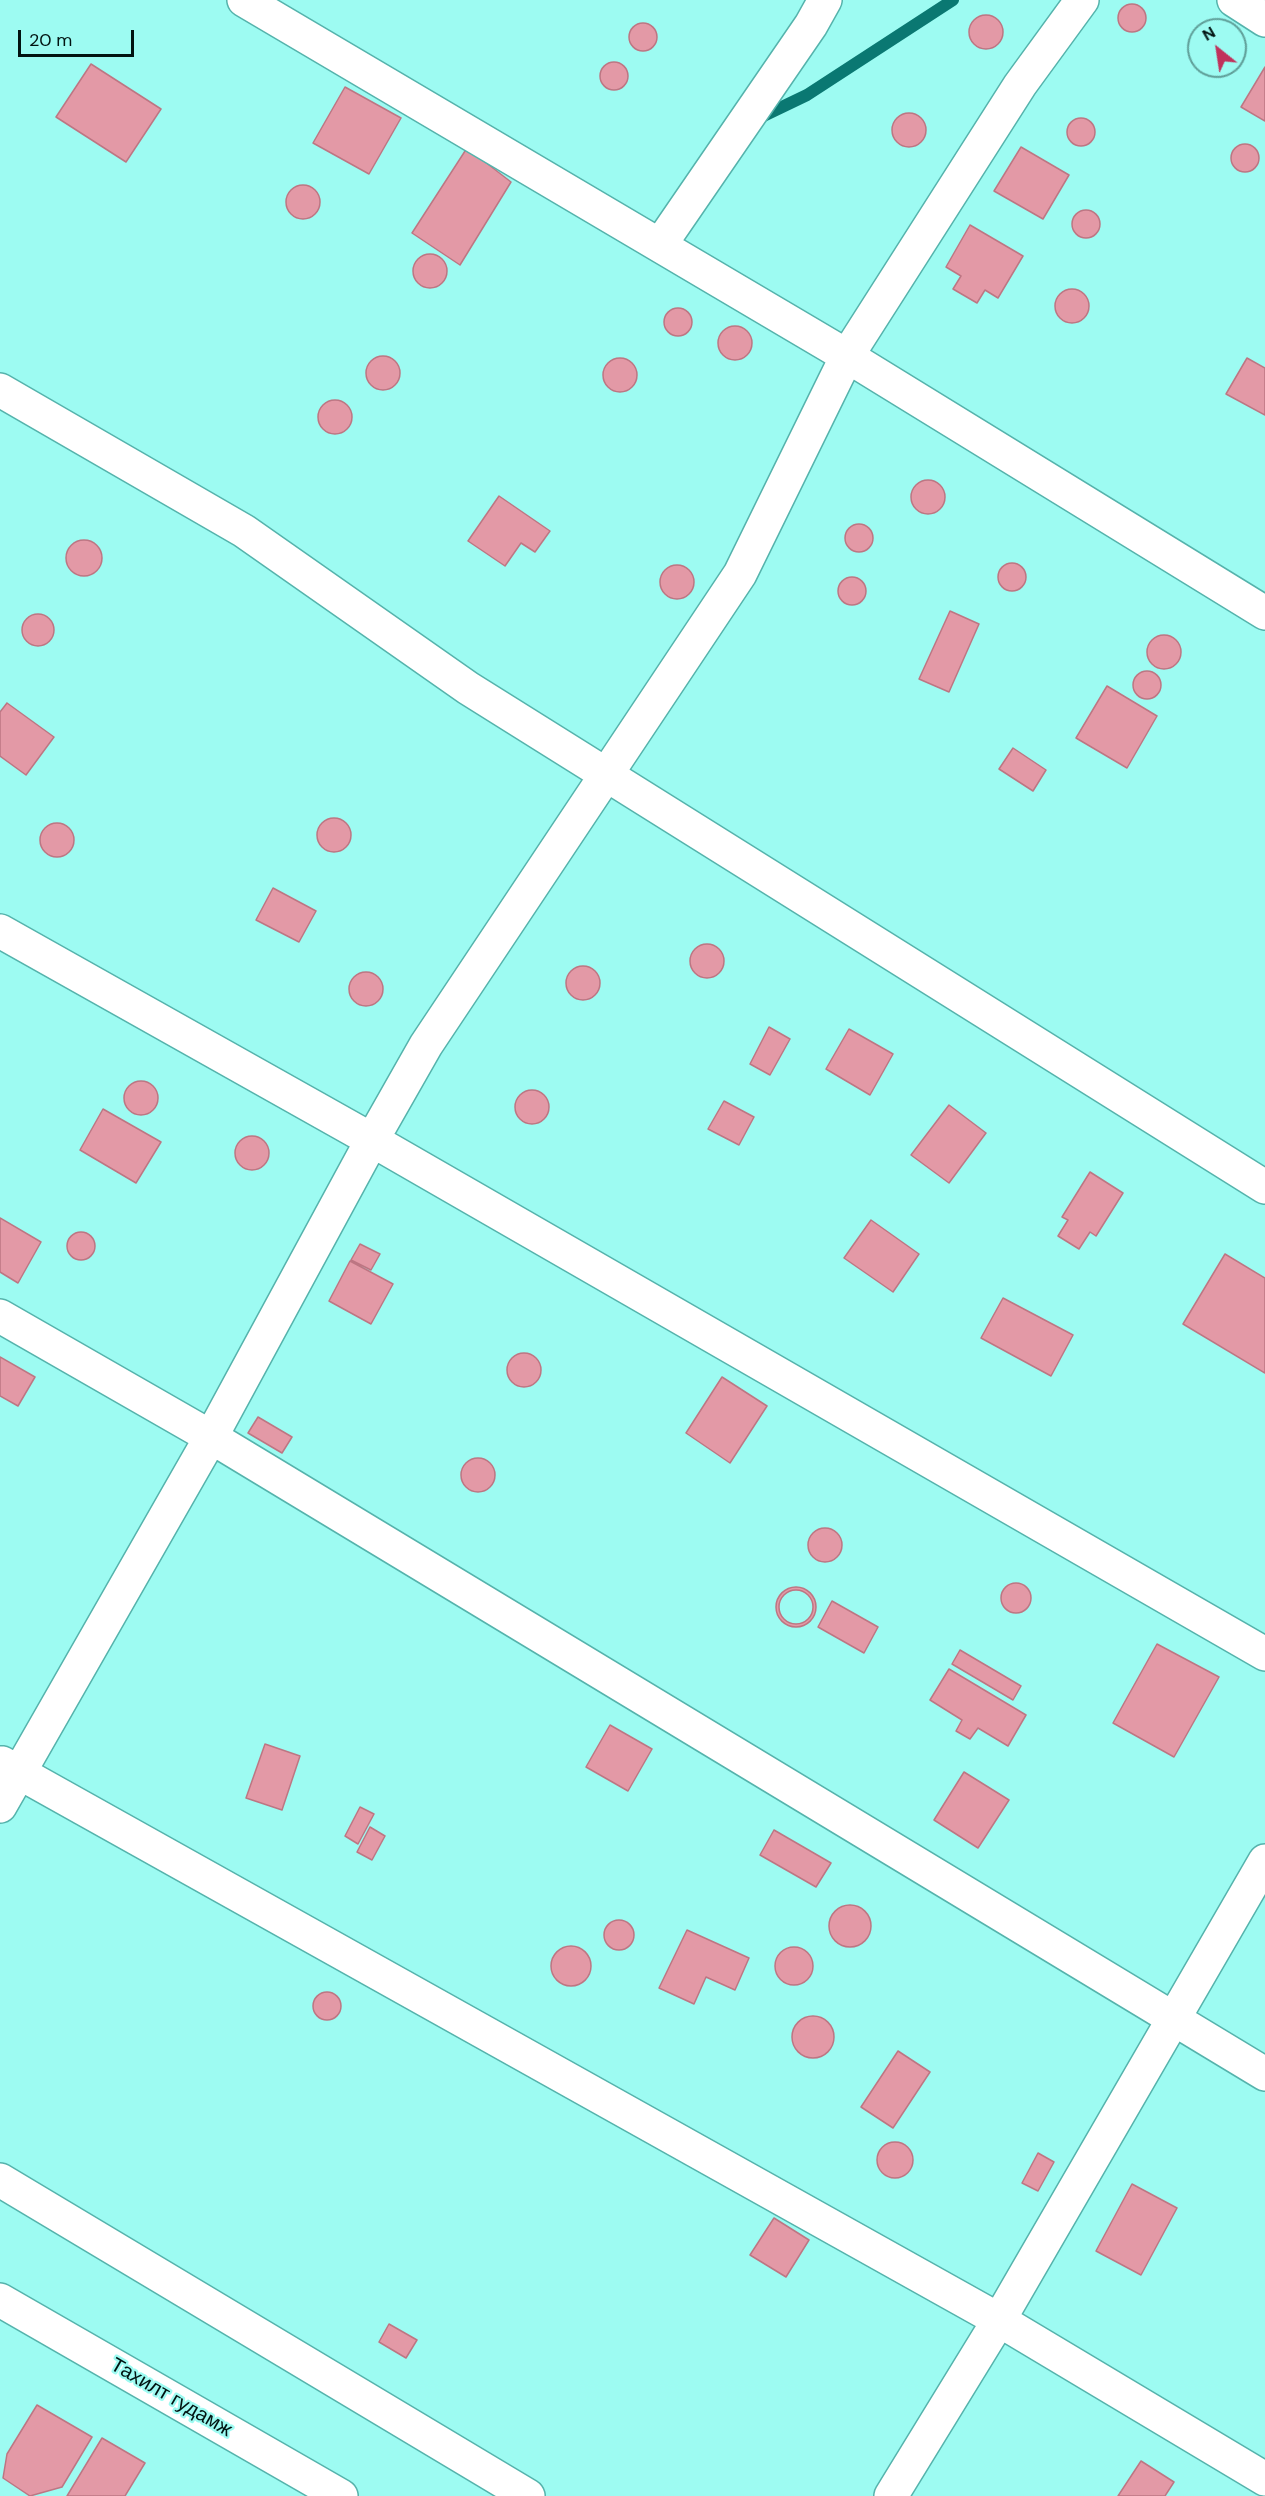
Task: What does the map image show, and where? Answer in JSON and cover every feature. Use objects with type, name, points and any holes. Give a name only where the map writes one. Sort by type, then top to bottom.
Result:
[{"type":"street","points":[[244,0],[847,356],[1265,613]]},
{"type":"street","points":[[660,245],[811,26],[825,0]]},
{"type":"street","points":[[0,1806],[10,1768],[211,1437],[426,1045],[607,777],[740,574],[847,356],[1020,85],[1082,0]]},
{"type":"street","points":[[1234,0],[1265,20]]},
{"type":"street","points":[[0,390],[244,531],[468,688],[1265,1187]]},
{"type":"street","points":[[0,931],[372,1140],[1265,1654]]},
{"type":"street","points":[[0,1316],[211,1437],[1265,2074]]},
{"type":"street","points":[[10,1768],[999,2320],[1265,2479]]},
{"type":"street","points":[[891,2496],[999,2320],[1265,1861]]},
{"type":"street","points":[[0,2180],[528,2496]]},
{"type":"street","name":"Тахилт гудамж","points":[[0,2300],[341,2496]]},
{"type":"building","points":[[1132,4],[1142,8],[1146,18],[1142,28],[1132,32],[1122,28],[1118,18],[1122,8]]},
{"type":"building","points":[[986,15],[998,20],[1003,32],[998,44],[986,49],[974,44],[969,32],[974,20]]},
{"type":"building","points":[[643,23],[653,27],[657,37],[653,47],[643,51],[633,47],[629,37],[633,27]]},
{"type":"building","points":[[614,62],[624,66],[628,76],[624,86],[614,90],[604,86],[600,76],[604,66]]},
{"type":"building","points":[[91,64],[161,109],[126,162],[56,117]]},
{"type":"building","points":[[1265,67],[1265,121],[1241,107]]},
{"type":"building","points":[[345,87],[401,118],[369,174],[313,143]]},
{"type":"building","points":[[909,113],[921,118],[926,130],[921,142],[909,147],[897,142],[892,130],[897,118]]},
{"type":"building","points":[[1081,118],[1091,122],[1095,132],[1091,142],[1081,146],[1071,142],[1067,132],[1071,122]]},
{"type":"building","points":[[1245,144],[1255,148],[1259,158],[1255,168],[1245,172],[1235,168],[1231,158],[1235,148]]},
{"type":"building","points":[[1021,147],[1069,175],[1043,219],[994,191]]},
{"type":"building","points":[[467,148],[511,182],[460,265],[412,233]]},
{"type":"building","points":[[303,185],[315,190],[320,202],[315,214],[303,219],[291,214],[286,202],[291,190]]},
{"type":"building","points":[[1086,210],[1096,214],[1100,224],[1096,234],[1086,238],[1076,234],[1072,224],[1076,214]]},
{"type":"building","points":[[970,225],[1023,256],[998,298],[985,290],[977,303],[953,289],[961,276],[946,267]]},
{"type":"building","points":[[430,254],[442,259],[447,271],[442,283],[430,288],[418,283],[413,271],[418,259]]},
{"type":"building","points":[[1072,289],[1084,294],[1089,306],[1084,318],[1072,323],[1060,318],[1055,306],[1060,294]]},
{"type":"building","points":[[678,308],[688,312],[692,322],[688,332],[678,336],[668,332],[664,322],[668,312]]},
{"type":"building","points":[[735,326],[747,331],[752,343],[747,355],[735,360],[723,355],[718,343],[723,331]]},
{"type":"building","points":[[383,356],[395,361],[400,373],[395,385],[383,390],[371,385],[366,373],[371,361]]},
{"type":"building","points":[[620,358],[632,363],[637,375],[632,387],[620,392],[608,387],[603,375],[608,363]]},
{"type":"building","points":[[1247,358],[1265,368],[1265,415],[1226,394]]},
{"type":"building","points":[[335,400],[347,405],[352,417],[347,429],[335,434],[323,429],[318,417],[323,405]]},
{"type":"building","points":[[928,480],[940,485],[945,497],[940,509],[928,514],[916,509],[911,497],[916,485]]},
{"type":"building","points":[[499,496],[550,531],[535,552],[521,543],[505,566],[468,541]]},
{"type":"building","points":[[859,524],[869,528],[873,538],[869,548],[859,552],[849,548],[845,538],[849,528]]},
{"type":"building","points":[[84,540],[96,546],[102,558],[96,570],[84,576],[72,570],[66,558],[72,546]]},
{"type":"building","points":[[1012,563],[1022,567],[1026,577],[1022,587],[1012,591],[1002,587],[998,577],[1002,567]]},
{"type":"building","points":[[677,565],[689,570],[694,582],[689,594],[677,599],[665,594],[660,582],[665,570]]},
{"type":"building","points":[[852,577],[862,581],[866,591],[862,601],[852,605],[842,601],[838,591],[842,581]]},
{"type":"building","points":[[950,611],[979,624],[949,692],[919,679]]},
{"type":"building","points":[[38,614],[49,619],[54,630],[49,641],[38,646],[27,641],[22,630],[27,619]]},
{"type":"building","points":[[1164,635],[1176,640],[1181,652],[1176,664],[1164,669],[1152,664],[1147,652],[1152,640]]},
{"type":"building","points":[[1147,671],[1157,675],[1161,685],[1157,695],[1147,699],[1137,695],[1133,685],[1137,675]]},
{"type":"building","points":[[1107,686],[1157,716],[1127,768],[1076,738]]},
{"type":"building","points":[[7,703],[54,737],[26,775],[0,756],[0,712]]},
{"type":"building","points":[[1013,748],[1046,770],[1033,791],[999,769]]},
{"type":"building","points":[[334,818],[346,823],[351,835],[346,847],[334,852],[322,847],[317,835],[322,823]]},
{"type":"building","points":[[57,823],[69,828],[74,840],[69,852],[57,857],[45,852],[40,840],[45,828]]},
{"type":"building","points":[[273,888],[316,911],[299,942],[256,920]]},
{"type":"building","points":[[707,944],[719,949],[724,961],[719,973],[707,978],[695,973],[690,961],[695,949]]},
{"type":"building","points":[[583,966],[595,971],[600,983],[595,995],[583,1000],[571,995],[566,983],[571,971]]},
{"type":"building","points":[[366,972],[378,977],[383,989],[378,1001],[366,1006],[354,1001],[349,989],[354,977]]},
{"type":"building","points":[[769,1027],[790,1039],[770,1075],[750,1064]]},
{"type":"building","points":[[849,1029],[893,1054],[870,1095],[826,1069]]},
{"type":"building","points":[[141,1081],[153,1086],[158,1098],[153,1110],[141,1115],[129,1110],[124,1098],[129,1086]]},
{"type":"building","points":[[532,1090],[544,1095],[549,1107],[544,1119],[532,1124],[520,1119],[515,1107],[520,1095]]},
{"type":"building","points":[[724,1101],[754,1117],[739,1145],[708,1129]]},
{"type":"building","points":[[949,1105],[986,1133],[949,1183],[911,1155]]},
{"type":"building","points":[[103,1109],[161,1142],[136,1183],[80,1150]]},
{"type":"building","points":[[252,1136],[264,1141],[269,1153],[264,1165],[252,1170],[240,1165],[235,1153],[240,1141]]},
{"type":"building","points":[[1090,1172],[1123,1193],[1096,1236],[1090,1232],[1079,1249],[1058,1236],[1068,1220],[1062,1217]]},
{"type":"building","points":[[0,1218],[41,1242],[18,1283],[0,1272]]},
{"type":"building","points":[[871,1220],[919,1254],[893,1292],[844,1258]]},
{"type":"building","points":[[81,1232],[91,1236],[95,1246],[91,1256],[81,1260],[71,1256],[67,1246],[71,1236]]},
{"type":"building","points":[[360,1244],[380,1254],[371,1270],[351,1260]]},
{"type":"building","points":[[1225,1254],[1265,1278],[1265,1373],[1183,1324]]},
{"type":"building","points":[[350,1261],[393,1284],[371,1324],[329,1301]]},
{"type":"building","points":[[1003,1298],[1073,1335],[1051,1376],[981,1338]]},
{"type":"building","points":[[524,1353],[536,1358],[541,1370],[536,1382],[524,1387],[512,1382],[507,1370],[512,1358]]},
{"type":"building","points":[[0,1357],[35,1377],[18,1406],[0,1396]]},
{"type":"building","points":[[722,1377],[767,1406],[730,1463],[686,1433]]},
{"type":"building","points":[[258,1417],[292,1437],[282,1453],[248,1433]]},
{"type":"building","points":[[478,1458],[490,1463],[495,1475],[490,1487],[478,1492],[466,1487],[461,1475],[466,1463]]},
{"type":"building","points":[[825,1528],[837,1533],[842,1545],[837,1557],[825,1562],[813,1557],[808,1545],[813,1533]]},
{"type":"building","points":[[1016,1583],[1027,1587],[1031,1598],[1027,1609],[1016,1613],[1005,1609],[1001,1598],[1005,1587]]},
{"type":"building","points":[[796,1587],[810,1593],[816,1607],[810,1621],[796,1627],[782,1621],[776,1607],[782,1593]]},
{"type":"building","points":[[796,1590],[808,1595],[813,1607],[808,1619],[796,1624],[784,1619],[779,1607],[784,1595]]},
{"type":"building","points":[[832,1601],[878,1627],[864,1653],[818,1627]]},
{"type":"building","points":[[1157,1644],[1219,1677],[1174,1757],[1113,1723]]},
{"type":"building","points":[[960,1650],[1021,1686],[1013,1700],[952,1664]]},
{"type":"building","points":[[949,1669],[1026,1715],[1008,1746],[978,1728],[970,1739],[956,1731],[962,1720],[930,1700]]},
{"type":"building","points":[[610,1725],[652,1749],[628,1791],[586,1767]]},
{"type":"building","points":[[265,1744],[300,1756],[282,1810],[246,1798]]},
{"type":"building","points":[[964,1772],[1009,1800],[978,1848],[934,1820]]},
{"type":"building","points":[[360,1807],[374,1814],[358,1844],[345,1836]]},
{"type":"building","points":[[370,1827],[385,1836],[372,1860],[357,1852]]},
{"type":"building","points":[[774,1830],[831,1863],[816,1887],[760,1855]]},
{"type":"building","points":[[850,1905],[858,1906],[865,1911],[870,1918],[870,1934],[865,1941],[858,1946],[850,1947],[842,1946],[835,1941],[830,1934],[829,1926],[830,1918],[835,1911],[842,1906]]},
{"type":"building","points":[[619,1920],[630,1924],[634,1935],[630,1946],[619,1950],[608,1946],[604,1935],[608,1924]]},
{"type":"building","points":[[687,1930],[749,1958],[735,1990],[706,1977],[694,2004],[659,1988]]},
{"type":"building","points":[[571,1946],[579,1947],[585,1952],[590,1958],[590,1974],[585,1980],[579,1985],[571,1986],[563,1985],[557,1980],[552,1974],[551,1966],[552,1958],[557,1952],[563,1947]]},
{"type":"building","points":[[794,1947],[808,1952],[813,1966],[808,1980],[794,1985],[780,1980],[775,1966],[780,1952]]},
{"type":"building","points":[[327,1992],[337,1996],[341,2006],[337,2016],[327,2020],[317,2016],[313,2006],[317,1996]]},
{"type":"building","points":[[813,2016],[828,2022],[834,2037],[828,2052],[813,2058],[798,2052],[792,2037],[798,2022]]},
{"type":"building","points":[[898,2051],[930,2072],[893,2128],[861,2107]]},
{"type":"building","points":[[895,2142],[908,2147],[913,2160],[908,2173],[895,2178],[882,2173],[877,2160],[882,2147]]},
{"type":"building","points":[[1038,2153],[1054,2162],[1038,2191],[1022,2183]]},
{"type":"building","points":[[1132,2184],[1177,2208],[1141,2275],[1096,2251]]},
{"type":"building","points":[[774,2218],[809,2240],[786,2277],[750,2255]]},
{"type":"building","points":[[389,2324],[417,2340],[406,2358],[379,2342]]},
{"type":"building","points":[[37,2405],[92,2437],[62,2487],[30,2496],[3,2478],[7,2454]]},
{"type":"building","points":[[102,2438],[145,2463],[125,2496],[67,2496]]},
{"type":"building","points":[[1141,2461],[1174,2482],[1165,2496],[1118,2496]]},
{"type":"waterway","points":[[757,119],[807,95],[953,0]]}]
